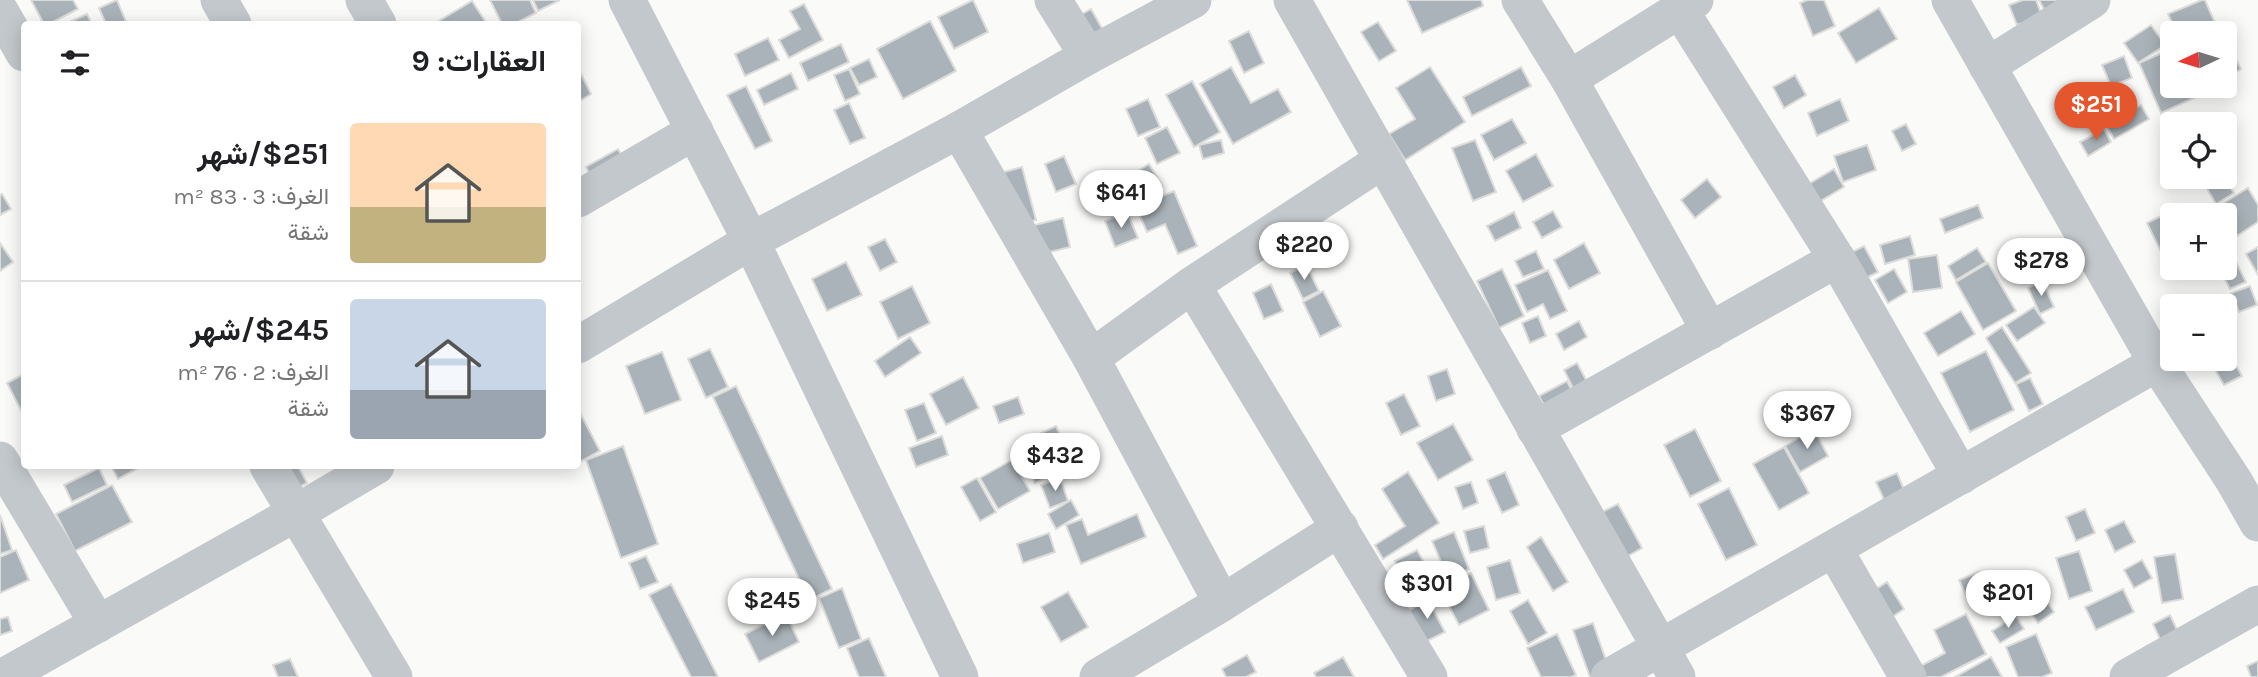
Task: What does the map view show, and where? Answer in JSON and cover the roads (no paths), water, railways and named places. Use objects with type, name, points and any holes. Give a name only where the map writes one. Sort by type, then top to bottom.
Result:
[{"type":"street","points":[[219,0],[231,21]]},
{"type":"street","points":[[364,0],[376,21]]},
{"type":"street","points":[[1054,0],[1088,56]]},
{"type":"street","points":[[581,343],[751,241],[959,130],[1193,0]]},
{"type":"street","points":[[1293,0],[1668,663]]},
{"type":"street","points":[[1520,0],[1569,79],[1710,331]]},
{"type":"street","points":[[1950,0],[2157,363],[2246,475],[2258,523]]},
{"type":"street","points":[[1987,66],[2092,0]]},
{"type":"street","points":[[642,5],[695,131],[751,241],[960,677]]},
{"type":"street","points":[[1569,79],[1688,5],[1961,476]]},
{"type":"street","points":[[0,11],[15,53]]},
{"type":"street","points":[[959,130],[1091,358],[1222,603]]},
{"type":"street","points":[[581,197],[695,131]]},
{"type":"street","points":[[1091,358],[1192,285],[1383,160]]},
{"type":"street","points":[[1535,429],[1837,259]]},
{"type":"street","points":[[1192,285],[1429,677]]},
{"type":"street","points":[[1609,677],[1668,663],[1834,549],[2157,363]]},
{"type":"street","points":[[0,460],[98,624]]},
{"type":"street","points":[[270,469],[394,677]]},
{"type":"street","points":[[3,677],[371,469]]},
{"type":"street","points":[[1098,677],[1340,528]]},
{"type":"street","points":[[1834,549],[1908,677]]},
{"type":"street","points":[[2128,677],[2258,604]]}]
